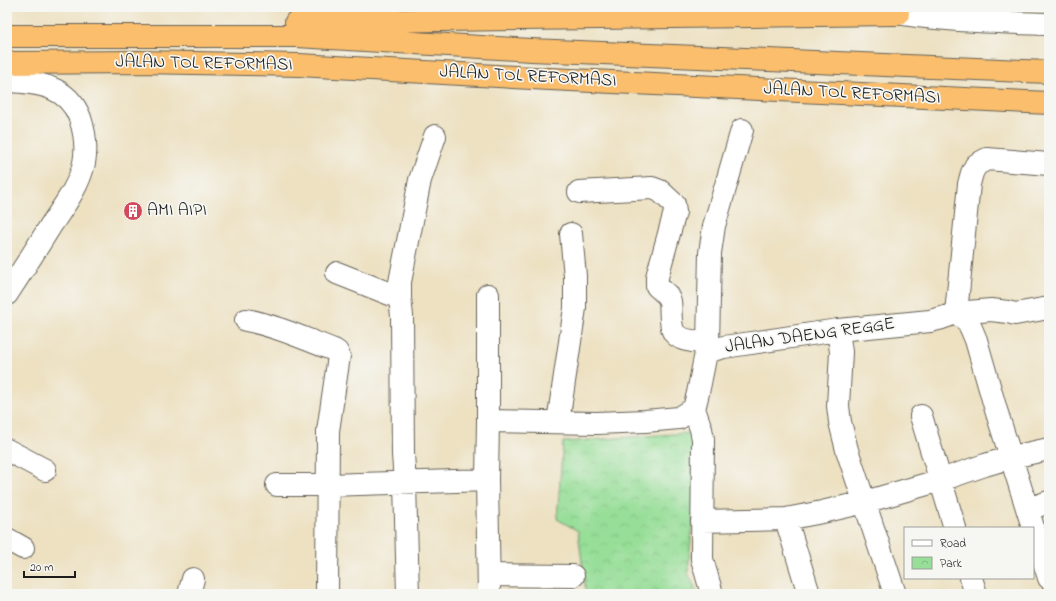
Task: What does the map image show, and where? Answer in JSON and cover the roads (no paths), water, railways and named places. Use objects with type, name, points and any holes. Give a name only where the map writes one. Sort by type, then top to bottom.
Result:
[{"type":"highway","points":[[146,36],[222,24],[898,14]]},
{"type":"highway","name":"JALAN TOL REFORMASI","points":[[7,36],[297,36],[539,50],[1049,72]]},
{"type":"highway","name":"JALAN TOL REFORMASI","points":[[7,63],[138,62],[298,65],[590,81],[1049,103]]},
{"type":"street","points":[[863,7],[898,14],[987,14],[1049,24]]},
{"type":"street","points":[[7,81],[32,83],[59,91],[69,98],[77,109],[85,136],[86,150],[81,174],[70,196],[7,294]]},
{"type":"street","points":[[580,192],[652,188],[660,191],[674,204],[675,212],[657,277],[657,286],[669,297],[672,327],[677,336],[707,347],[710,253],[714,226],[742,130]]},
{"type":"street","points":[[408,594],[403,454],[402,316],[400,282],[420,180],[435,136]]},
{"type":"street","points":[[1033,527],[972,328],[966,320],[956,313],[969,184],[976,165],[987,159],[1049,164]]},
{"type":"street","points":[[558,422],[575,308],[575,276],[571,234]]},
{"type":"street","points":[[337,272],[400,298]]},
{"type":"street","points":[[488,295],[487,480],[489,584],[574,576]]},
{"type":"street","name":"JALAN DAENG REGGE","points":[[694,410],[707,347],[724,347],[838,330],[930,321],[956,313],[991,310],[1015,314],[1049,308]]},
{"type":"street","points":[[246,320],[265,323],[279,328],[334,350],[339,354],[328,431],[327,594]]},
{"type":"street","points":[[838,330],[841,352],[838,413],[847,450],[895,594]]},
{"type":"street","points":[[488,421],[597,423],[679,418],[694,410],[703,439],[702,559],[712,594]]},
{"type":"street","points":[[921,416],[955,527]]},
{"type":"street","points":[[7,450],[45,470]]},
{"type":"street","points":[[702,521],[786,519],[822,512],[865,502],[941,480],[1012,457],[1049,450]]},
{"type":"street","points":[[277,485],[328,485],[487,480]]},
{"type":"street","points":[[1028,509],[1049,502]]},
{"type":"street","points":[[786,519],[809,594]]},
{"type":"street","points":[[1034,529],[1049,578]]},
{"type":"street","points":[[971,579],[976,594]]},
{"type":"place","name":"AMI AIPI","points":[[133,211]]}]
